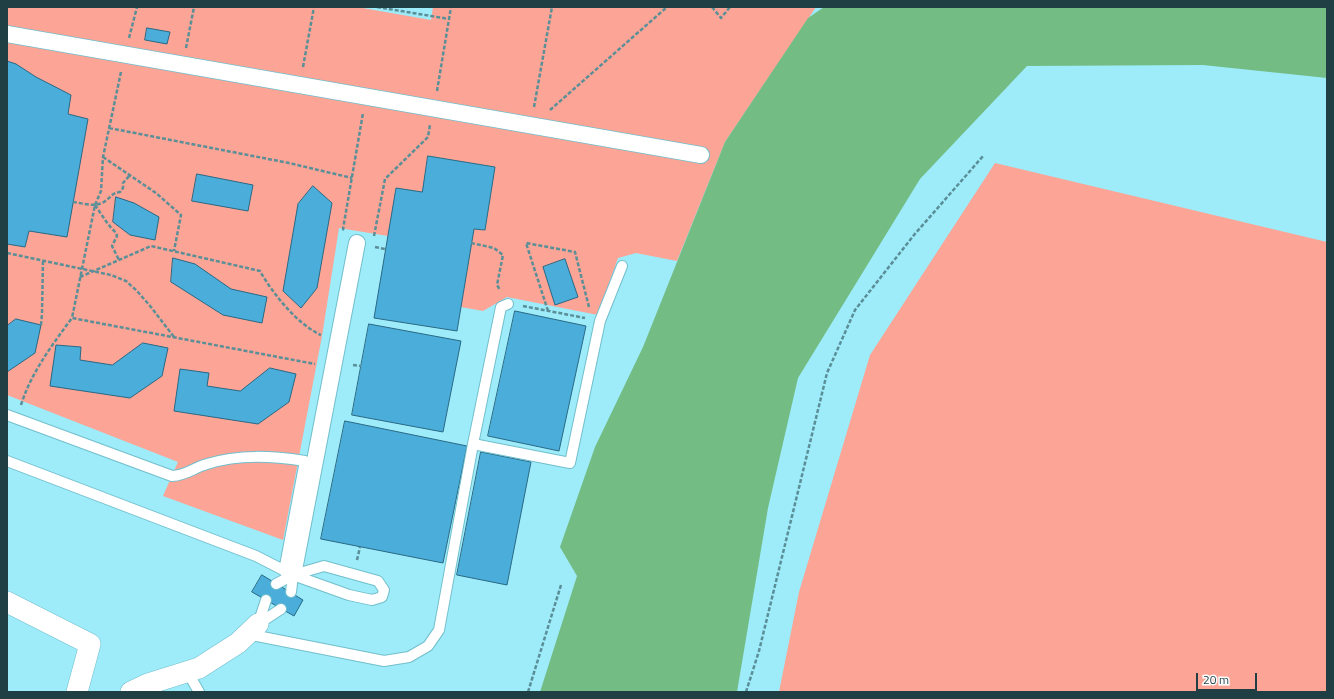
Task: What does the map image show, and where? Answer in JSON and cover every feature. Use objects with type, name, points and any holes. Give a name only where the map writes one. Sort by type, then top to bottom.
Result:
[{"type":"street","points":[[7,34],[701,155]]},
{"type":"street","points":[[288,573],[338,342],[363,245]]},
{"type":"street","points":[[7,602],[90,644],[77,692]]},
{"type":"street","points":[[131,692],[148,684],[199,668],[238,643],[252,629]]},
{"type":"lane","points":[[472,444],[570,463],[596,320],[622,266]]},
{"type":"lane","points":[[252,629],[384,661],[408,657],[428,646],[439,630],[472,444],[501,307],[508,304]]},
{"type":"lane","points":[[7,415],[172,476],[182,476],[206,464],[233,459],[263,456],[305,462],[288,573],[291,592]]},
{"type":"lane","points":[[7,462],[256,556],[288,573],[349,595],[372,600],[382,597],[384,590],[378,581],[324,566],[288,573],[276,584]]},
{"type":"lane","points":[[252,629],[266,600]]},
{"type":"lane","points":[[252,629],[281,609]]},
{"type":"lane","points":[[187,672],[199,692]]},
{"type":"path","points":[[17,419],[28,385],[35,371],[72,318],[95,205],[101,191],[102,157],[124,55],[137,7]]},
{"type":"path","points":[[182,65],[194,7]]},
{"type":"path","points":[[299,85],[314,7]]},
{"type":"path","points":[[377,7],[449,19]]},
{"type":"path","points":[[363,245],[375,234],[385,179],[428,137],[451,7]]},
{"type":"path","points":[[531,126],[552,7]]},
{"type":"path","points":[[531,126],[667,7]]},
{"type":"path","points":[[712,7],[720,18],[730,7]]},
{"type":"path","points":[[366,97],[343,229],[363,245],[385,249]]},
{"type":"path","points":[[109,128],[289,163],[352,178]]},
{"type":"path","points":[[746,692],[759,651],[827,373],[855,310],[914,235],[984,155]]},
{"type":"path","points":[[102,157],[156,193],[181,215],[174,251]]},
{"type":"path","points":[[73,202],[95,205],[102,202],[114,192],[120,192],[123,188],[122,183],[130,175]]},
{"type":"path","points":[[95,205],[103,215],[107,224],[116,232],[117,236],[112,246],[119,260]]},
{"type":"path","points":[[471,243],[494,248],[503,255],[497,285],[508,304],[596,320],[575,252],[526,243],[548,311]]},
{"type":"path","points":[[80,276],[151,246],[260,271],[268,284],[297,318],[310,330],[338,342]]},
{"type":"path","points":[[7,253],[82,268],[111,275],[126,281],[151,306],[174,337]]},
{"type":"path","points":[[41,325],[43,260]]},
{"type":"path","points":[[72,318],[333,367]]},
{"type":"path","points":[[528,692],[561,585]]},
{"type":"shaded area","points":[[7,7],[357,7],[431,20],[433,7],[816,7],[725,142],[677,261],[636,253],[618,258],[598,315],[507,297],[483,311],[461,307],[474,229],[485,230],[495,167],[428,156],[422,192],[396,188],[388,236],[339,228],[322,336],[283,540],[163,496],[178,462],[7,395]]},
{"type":"shaded area","points":[[824,7],[1327,7],[1327,78],[1203,65],[1027,66],[920,179],[798,378],[768,508],[737,692],[540,692],[577,576],[560,547],[595,447],[643,347],[725,142],[808,18]]},
{"type":"shaded area","points":[[995,163],[1327,242],[1327,692],[779,692],[799,592],[870,355]]},
{"type":"building","points":[[147,28],[170,32],[167,44],[145,40]]},
{"type":"building","points":[[7,61],[16,64],[36,77],[71,95],[68,114],[88,119],[67,237],[29,231],[25,247],[7,244]]},
{"type":"building","points":[[428,156],[495,167],[485,230],[474,229],[457,331],[374,318],[396,188],[422,192]]},
{"type":"building","points":[[197,174],[253,185],[248,211],[192,201]]},
{"type":"building","points":[[313,186],[332,203],[317,288],[301,308],[283,291],[298,204]]},
{"type":"building","points":[[116,197],[134,203],[159,217],[155,240],[130,235],[113,222]]},
{"type":"building","points":[[173,258],[195,264],[231,289],[267,297],[262,323],[223,315],[171,282]]},
{"type":"building","points":[[565,259],[578,297],[555,305],[543,267]]},
{"type":"building","points":[[515,311],[586,326],[559,451],[488,436]]},
{"type":"building","points":[[16,319],[41,325],[35,353],[7,372],[7,326]]},
{"type":"building","points":[[369,324],[461,341],[443,432],[352,415]]},
{"type":"building","points":[[143,343],[168,348],[162,376],[130,398],[50,386],[56,345],[81,347],[80,360],[112,365]]},
{"type":"building","points":[[270,368],[296,374],[289,402],[258,424],[174,411],[180,369],[209,373],[207,386],[240,391]]},
{"type":"building","points":[[345,421],[467,446],[443,563],[321,539]]},
{"type":"building","points":[[481,452],[531,462],[507,585],[457,575]]},
{"type":"building","points":[[262,575],[303,600],[294,616],[252,592]]}]
